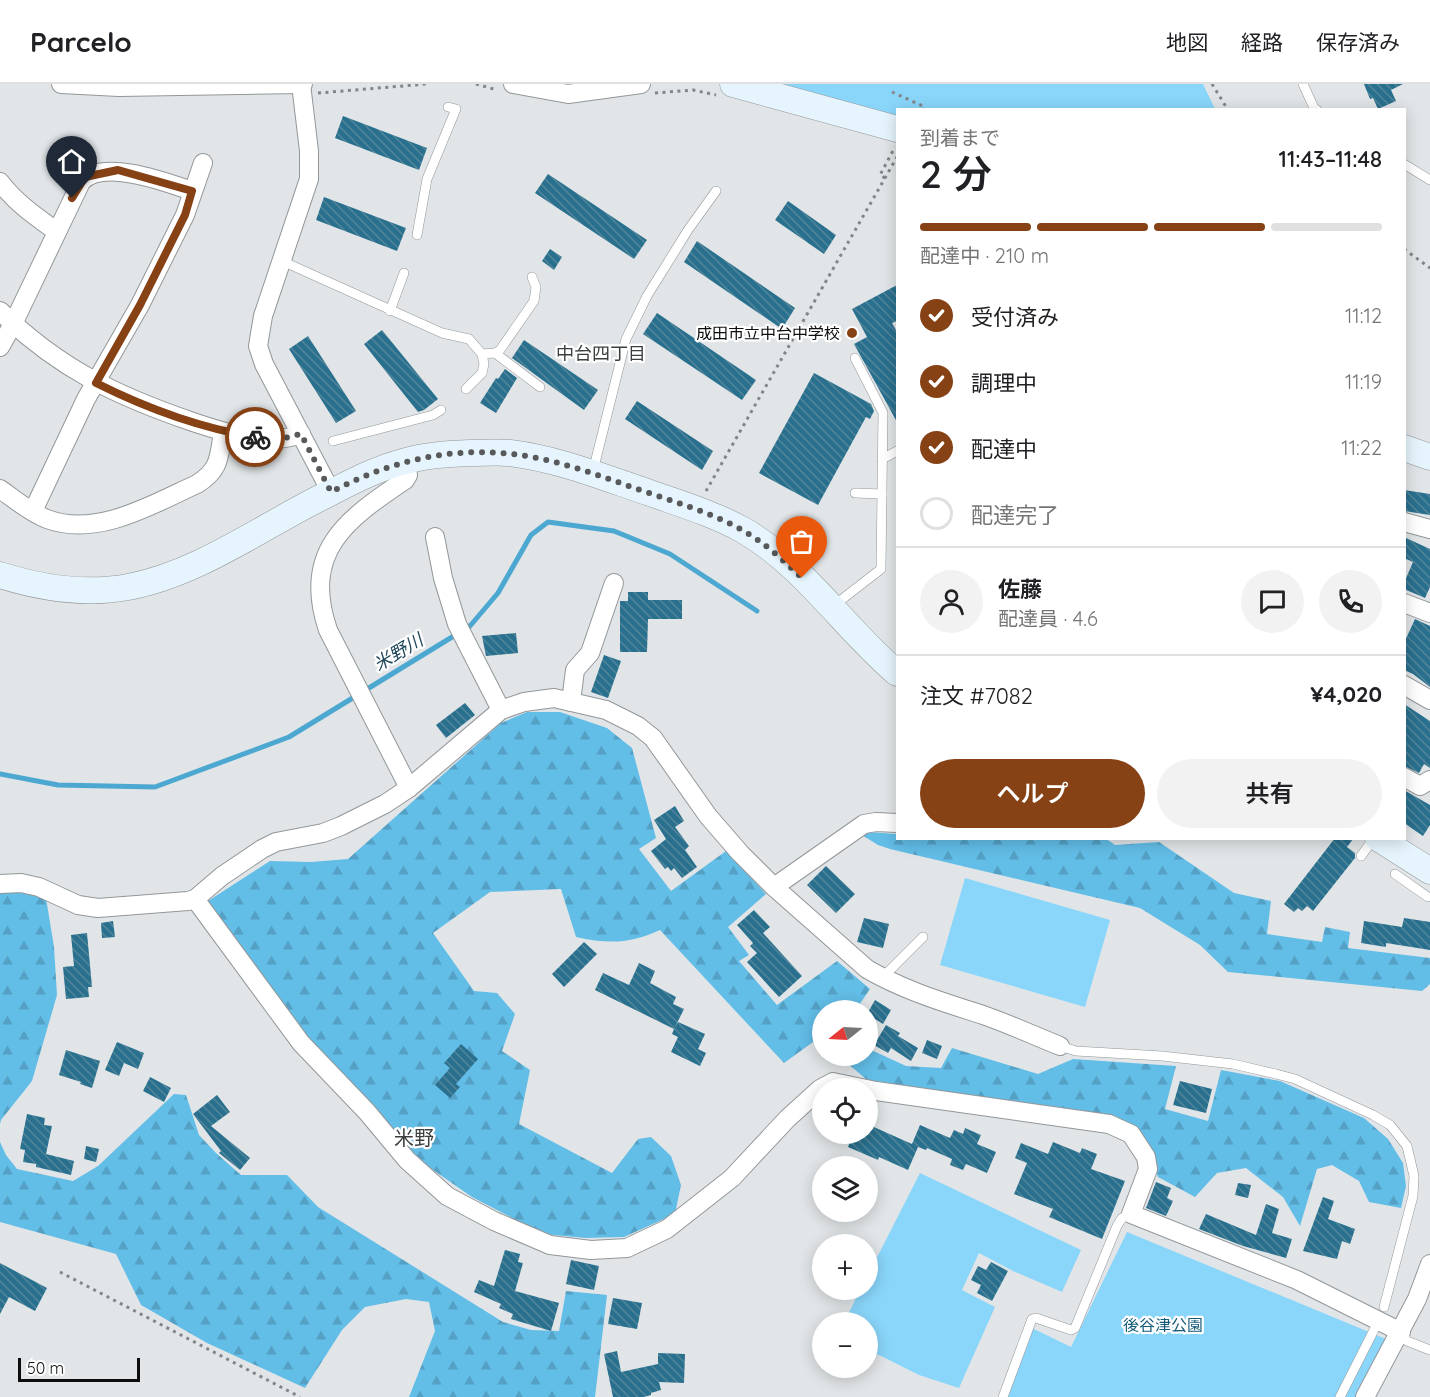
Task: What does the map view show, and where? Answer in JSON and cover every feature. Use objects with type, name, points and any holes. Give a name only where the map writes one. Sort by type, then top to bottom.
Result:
[{"type":"street","points":[[61,84],[305,86],[309,178],[263,316],[258,346],[264,364],[331,492]]},
{"type":"street","points":[[509,88],[568,94],[646,89]]},
{"type":"street","points":[[724,90],[799,96],[896,129]]},
{"type":"street","points":[[33,511],[96,383],[140,305],[185,215],[203,163]]},
{"type":"street","points":[[0,347],[7,317],[85,177],[118,170],[192,191]]},
{"type":"street","points":[[0,182],[11,197],[56,231]]},
{"type":"street","points":[[7,317],[70,368],[96,383],[156,410],[223,432],[276,440],[301,434]]},
{"type":"street","points":[[0,489],[47,519],[76,525],[121,517],[197,484],[215,470],[223,432]]},
{"type":"street","points":[[1406,449],[1430,457]]},
{"type":"street","points":[[0,575],[24,583],[61,589],[99,591],[129,587],[197,564],[352,481],[405,461],[449,453],[510,453],[592,473],[697,510],[743,530],[761,542],[832,607],[896,672]]},
{"type":"street","points":[[405,461],[408,475],[405,480],[352,518],[334,541],[321,575],[321,594],[323,616],[328,630],[409,788]]},
{"type":"street","points":[[1406,523],[1430,529]]},
{"type":"street","points":[[435,537],[443,578],[457,624],[501,711]]},
{"type":"street","points":[[571,702],[575,670],[590,652],[614,583]]},
{"type":"street","points":[[1406,604],[1430,613]]},
{"type":"street","points":[[1406,686],[1430,700]]},
{"type":"street","points":[[0,884],[39,887],[78,905],[98,908],[195,899],[222,876],[262,849],[283,840],[323,833],[385,804],[409,788],[501,711],[524,702],[554,698],[606,710],[624,718],[653,738],[708,816],[740,853],[774,887],[867,969],[882,978],[940,1002],[984,1016],[1060,1046]]},
{"type":"street","points":[[1406,778],[1420,786],[1430,780]]},
{"type":"street","points":[[774,887],[864,824],[896,823]]},
{"type":"street","points":[[1370,847],[1416,869]]},
{"type":"street","points":[[195,899],[301,1043],[367,1112],[407,1160],[447,1196],[494,1221],[550,1245],[591,1250],[627,1248],[667,1229],[732,1178],[787,1119],[819,1089],[833,1082],[876,1091],[1109,1124],[1131,1134],[1146,1157],[1148,1170],[1131,1214],[1297,1280],[1401,1332]]},
{"type":"street","points":[[1365,1397],[1401,1332],[1430,1264]]},
{"type":"lane","points":[[1303,84],[1314,108]]},
{"type":"lane","points":[[417,236],[426,179],[456,109],[448,107]]},
{"type":"lane","points":[[1406,165],[1430,180]]},
{"type":"lane","points":[[592,473],[626,339],[647,296],[688,230],[716,191]]},
{"type":"lane","points":[[282,261],[442,333],[469,339],[482,354],[484,364],[482,373],[465,389]]},
{"type":"lane","points":[[390,310],[404,273]]},
{"type":"lane","points":[[482,354],[495,353],[500,350],[534,301],[536,287],[532,277]]},
{"type":"lane","points":[[495,353],[540,387]]},
{"type":"lane","points":[[832,607],[881,569],[884,413],[855,358]]},
{"type":"lane","points":[[333,441],[441,410]]},
{"type":"lane","points":[[882,459],[896,452]]},
{"type":"lane","points":[[855,493],[882,494]]},
{"type":"lane","points":[[1416,869],[1428,897]]},
{"type":"lane","points":[[882,978],[923,937]]},
{"type":"lane","points":[[1060,1046],[1076,1051],[1162,1056],[1233,1064],[1295,1079],[1390,1125],[1407,1146],[1414,1176],[1413,1196],[1383,1307]]},
{"type":"lane","points":[[1003,1397],[1032,1319],[1036,1318],[1071,1330],[1075,1328],[1117,1226],[1122,1218],[1131,1214]]},
{"type":"lane","points":[[1340,1397],[1376,1326]]},
{"type":"lane","points":[[1401,1332],[1407,1341],[1430,1350]]},
{"type":"path","points":[[305,86],[427,84]]},
{"type":"path","points":[[476,84],[509,88]]},
{"type":"path","points":[[1212,84],[1227,108]]},
{"type":"path","points":[[646,89],[724,90]]},
{"type":"path","points":[[892,92],[924,108]]},
{"type":"path","points":[[886,177],[880,175],[896,146]]},
{"type":"path","points":[[697,510],[896,159]]},
{"type":"path","points":[[1406,250],[1430,268]]},
{"type":"path","points":[[60,1272],[300,1397]]},
{"type":"green space","points":[[774,84],[1203,84],[1215,108],[896,108],[896,118]]},
{"type":"green space","points":[[527,712],[560,712],[607,728],[632,748],[656,838],[639,849],[671,891],[726,851],[766,894],[728,927],[749,955],[739,961],[777,1005],[837,961],[870,989],[862,1000],[812,1000],[812,1043],[784,1063],[660,930],[639,938],[619,941],[598,941],[576,937],[561,889],[490,892],[433,933],[474,991],[497,993],[515,1014],[502,1051],[530,1070],[519,1124],[612,1173],[638,1139],[651,1137],[671,1156],[681,1185],[675,1214],[624,1237],[586,1238],[543,1234],[472,1197],[423,1163],[308,1041],[208,901],[270,861],[311,862],[348,859],[501,723]]},
{"type":"green space","points":[[867,832],[896,834],[896,840],[1108,840],[1115,845],[1159,842],[1234,893],[1271,901],[1267,934],[1322,942],[1325,927],[1350,932],[1348,948],[1430,958],[1430,984],[1422,991],[1228,972],[1200,945],[1140,908],[890,849],[862,835]]},
{"type":"green space","points":[[965,878],[1110,920],[1085,1007],[940,965]]},
{"type":"green space","points":[[0,888],[28,890],[46,898],[54,947],[57,995],[32,1081],[0,1124]]},
{"type":"green space","points":[[952,1048],[1038,1074],[1073,1059],[1176,1066],[1165,1109],[1208,1121],[1221,1070],[1280,1081],[1364,1118],[1388,1139],[1403,1163],[1406,1186],[1401,1208],[1369,1202],[1359,1181],[1332,1165],[1317,1169],[1300,1226],[1283,1197],[1246,1168],[1217,1173],[1195,1197],[1158,1177],[1144,1137],[1116,1116],[878,1082],[878,1078],[865,1078],[851,1066],[878,1066],[878,1053],[906,1066],[941,1068]]},
{"type":"green space","points":[[174,1094],[186,1095],[199,1135],[241,1175],[287,1175],[318,1207],[503,1322],[531,1330],[559,1331],[566,1291],[607,1295],[595,1397],[409,1397],[435,1331],[429,1302],[406,1299],[365,1307],[342,1330],[305,1388],[207,1343],[141,1305],[116,1254],[0,1222],[0,1142],[6,1155],[17,1169],[73,1181],[98,1166]]},
{"type":"green space","points":[[920,1173],[1081,1250],[1062,1292],[1013,1271],[979,1253],[962,1290],[995,1307],[959,1388],[919,1375],[878,1354],[878,1312],[849,1312],[855,1300],[878,1300],[878,1255]]},
{"type":"green space","name":"後谷津公園","points":[[1127,1232],[1386,1339],[1357,1397],[1008,1397],[1032,1328],[1071,1347]]},
{"type":"building","points":[[1364,84],[1403,84],[1391,90],[1396,101],[1378,108],[1373,98],[1370,99]]},
{"type":"building","points":[[343,116],[427,148],[419,170],[335,138]]},
{"type":"building","points":[[548,174],[647,240],[634,259],[535,193]]},
{"type":"building","points":[[324,197],[406,228],[397,251],[316,220]]},
{"type":"building","points":[[788,201],[836,235],[824,254],[775,220]]},
{"type":"building","points":[[697,241],[795,308],[782,329],[684,262]]},
{"type":"building","points":[[550,249],[562,257],[554,270],[542,261]]},
{"type":"building","points":[[896,286],[896,321],[892,323],[896,330],[896,420],[854,344],[867,337],[852,309]]},
{"type":"building","points":[[657,313],[756,380],[742,400],[643,334]]},
{"type":"building","points":[[382,330],[438,399],[424,410],[418,412],[364,344]]},
{"type":"building","points":[[308,336],[356,411],[336,423],[289,349]]},
{"type":"building","points":[[524,340],[598,390],[584,410],[512,358]]},
{"type":"building","points":[[505,369],[517,378],[496,413],[480,403],[496,378],[498,379]]},
{"type":"building","points":[[814,373],[871,404],[874,411],[870,419],[866,417],[818,505],[759,473]]},
{"type":"building","points":[[637,401],[713,451],[702,470],[625,419]]},
{"type":"building","points":[[1406,490],[1430,494],[1430,515],[1406,511]]},
{"type":"building","points":[[1406,538],[1430,549],[1430,587],[1425,598],[1406,590],[1406,578],[1413,562],[1406,559]]},
{"type":"building","points":[[628,592],[648,592],[648,600],[682,600],[682,619],[648,619],[647,652],[620,652],[620,601],[628,601]]},
{"type":"building","points":[[1415,619],[1430,626],[1430,687],[1406,671],[1406,639]]},
{"type":"building","points":[[516,633],[518,653],[486,656],[482,636]]},
{"type":"building","points":[[604,655],[621,661],[608,698],[591,692]]},
{"type":"building","points":[[465,703],[475,715],[446,738],[436,725]]},
{"type":"building","points":[[1406,705],[1430,721],[1430,768],[1424,764],[1419,773],[1406,767]]},
{"type":"building","points":[[1406,791],[1430,805],[1430,825],[1423,836],[1406,824]]},
{"type":"building","points":[[675,806],[684,821],[675,827],[689,846],[685,850],[697,867],[682,878],[674,868],[671,871],[668,867],[665,869],[651,851],[666,839],[654,820]]},
{"type":"building","points":[[1333,840],[1352,840],[1347,847],[1355,853],[1355,858],[1313,911],[1307,906],[1302,911],[1298,908],[1294,912],[1284,904]]},
{"type":"building","points":[[826,866],[855,894],[836,913],[807,885]]},
{"type":"building","points":[[754,910],[770,927],[763,933],[802,976],[779,997],[747,962],[757,953],[750,946],[753,943],[737,925]]},
{"type":"building","points":[[864,918],[889,924],[883,948],[857,942]]},
{"type":"building","points":[[1404,918],[1430,922],[1430,950],[1386,943],[1386,947],[1361,943],[1364,921],[1402,927]]},
{"type":"building","points":[[113,921],[115,937],[102,938],[101,923]]},
{"type":"building","points":[[87,933],[92,987],[88,987],[89,997],[66,999],[63,967],[74,966],[71,935]]},
{"type":"building","points":[[584,942],[597,954],[564,987],[552,974]]},
{"type":"building","points":[[639,963],[655,971],[650,983],[676,997],[673,1004],[684,1009],[674,1029],[595,990],[603,973],[629,985]]},
{"type":"building","points":[[878,1002],[891,1010],[883,1024],[878,1021]]},
{"type":"building","points":[[678,1022],[705,1034],[698,1049],[706,1053],[700,1066],[671,1052],[678,1037],[672,1034]]},
{"type":"building","points":[[886,1025],[900,1033],[898,1036],[918,1048],[911,1061],[891,1048],[888,1053],[878,1047],[878,1038]]},
{"type":"building","points":[[927,1040],[942,1046],[937,1059],[922,1053]]},
{"type":"building","points":[[117,1042],[144,1053],[138,1069],[124,1063],[119,1076],[105,1070]]},
{"type":"building","points":[[461,1044],[478,1059],[456,1084],[460,1087],[450,1098],[435,1085],[450,1068],[444,1063]]},
{"type":"building","points":[[66,1050],[100,1061],[92,1088],[59,1075]]},
{"type":"building","points":[[150,1077],[171,1088],[164,1102],[143,1091]]},
{"type":"building","points":[[1180,1081],[1212,1089],[1206,1113],[1173,1105]]},
{"type":"building","points":[[217,1095],[230,1112],[211,1126],[250,1158],[240,1170],[219,1153],[221,1151],[193,1114]]},
{"type":"building","points":[[27,1114],[45,1118],[44,1125],[52,1126],[46,1154],[74,1161],[71,1175],[23,1162],[25,1150],[20,1149]]},
{"type":"building","points":[[920,1125],[950,1138],[954,1130],[963,1134],[965,1128],[981,1135],[977,1144],[996,1152],[987,1173],[966,1164],[963,1170],[950,1165],[952,1159],[927,1148],[926,1150],[918,1147],[908,1170],[879,1157],[878,1160],[878,1156],[869,1156],[848,1147],[849,1144],[878,1144],[878,1129],[912,1144]]},
{"type":"building","points":[[1053,1142],[1080,1153],[1082,1148],[1097,1154],[1091,1169],[1125,1181],[1102,1239],[1049,1217],[1053,1209],[1014,1194],[1027,1163],[1015,1158],[1021,1143],[1048,1154]]},
{"type":"building","points":[[86,1146],[99,1149],[96,1162],[84,1159]]},
{"type":"building","points":[[1156,1182],[1171,1188],[1167,1198],[1173,1201],[1166,1216],[1146,1208]]},
{"type":"building","points":[[1238,1183],[1251,1185],[1248,1198],[1235,1195]]},
{"type":"building","points":[[1323,1197],[1334,1201],[1328,1219],[1355,1229],[1350,1244],[1342,1241],[1337,1259],[1303,1251]]},
{"type":"building","points":[[1266,1204],[1279,1209],[1272,1233],[1292,1239],[1286,1258],[1243,1246],[1199,1229],[1206,1214],[1256,1235]]},
{"type":"building","points":[[505,1250],[520,1254],[518,1262],[523,1263],[515,1291],[559,1303],[551,1331],[511,1319],[513,1314],[499,1308],[501,1304],[474,1292],[479,1280],[494,1286]]},
{"type":"building","points":[[571,1260],[599,1266],[594,1290],[566,1284]]},
{"type":"building","points":[[991,1262],[1008,1271],[992,1301],[977,1293],[981,1285],[971,1280],[978,1266],[986,1270]]},
{"type":"building","points":[[0,1263],[47,1288],[35,1311],[9,1297],[0,1314]]},
{"type":"building","points":[[613,1298],[642,1303],[637,1329],[608,1324]]},
{"type":"building","points":[[617,1351],[621,1372],[658,1364],[658,1353],[685,1354],[684,1383],[659,1382],[661,1390],[644,1397],[613,1397],[604,1354]]},
{"type":"waterway","name":"米野川","points":[[0,774],[58,785],[155,787],[289,737],[470,626],[498,593],[531,535],[548,522],[614,531],[670,554],[757,611]]},
{"type":"way so far","points":[[255,437],[276,440],[301,434],[331,492],[378,470],[405,461],[449,453],[510,453],[577,468],[697,510],[743,530],[761,542],[802,578]]},
{"type":"place","name":"成田市立中台中学校","points":[[852,333]]},
{"type":"district","name":"中台四丁目","points":[[601,353]]},
{"type":"district","name":"米野","points":[[414,1137]]},
{"type":"route","points":[[72,198],[85,177],[118,170],[192,191],[185,215],[140,305],[96,383],[156,410],[223,432],[255,437]]}]
